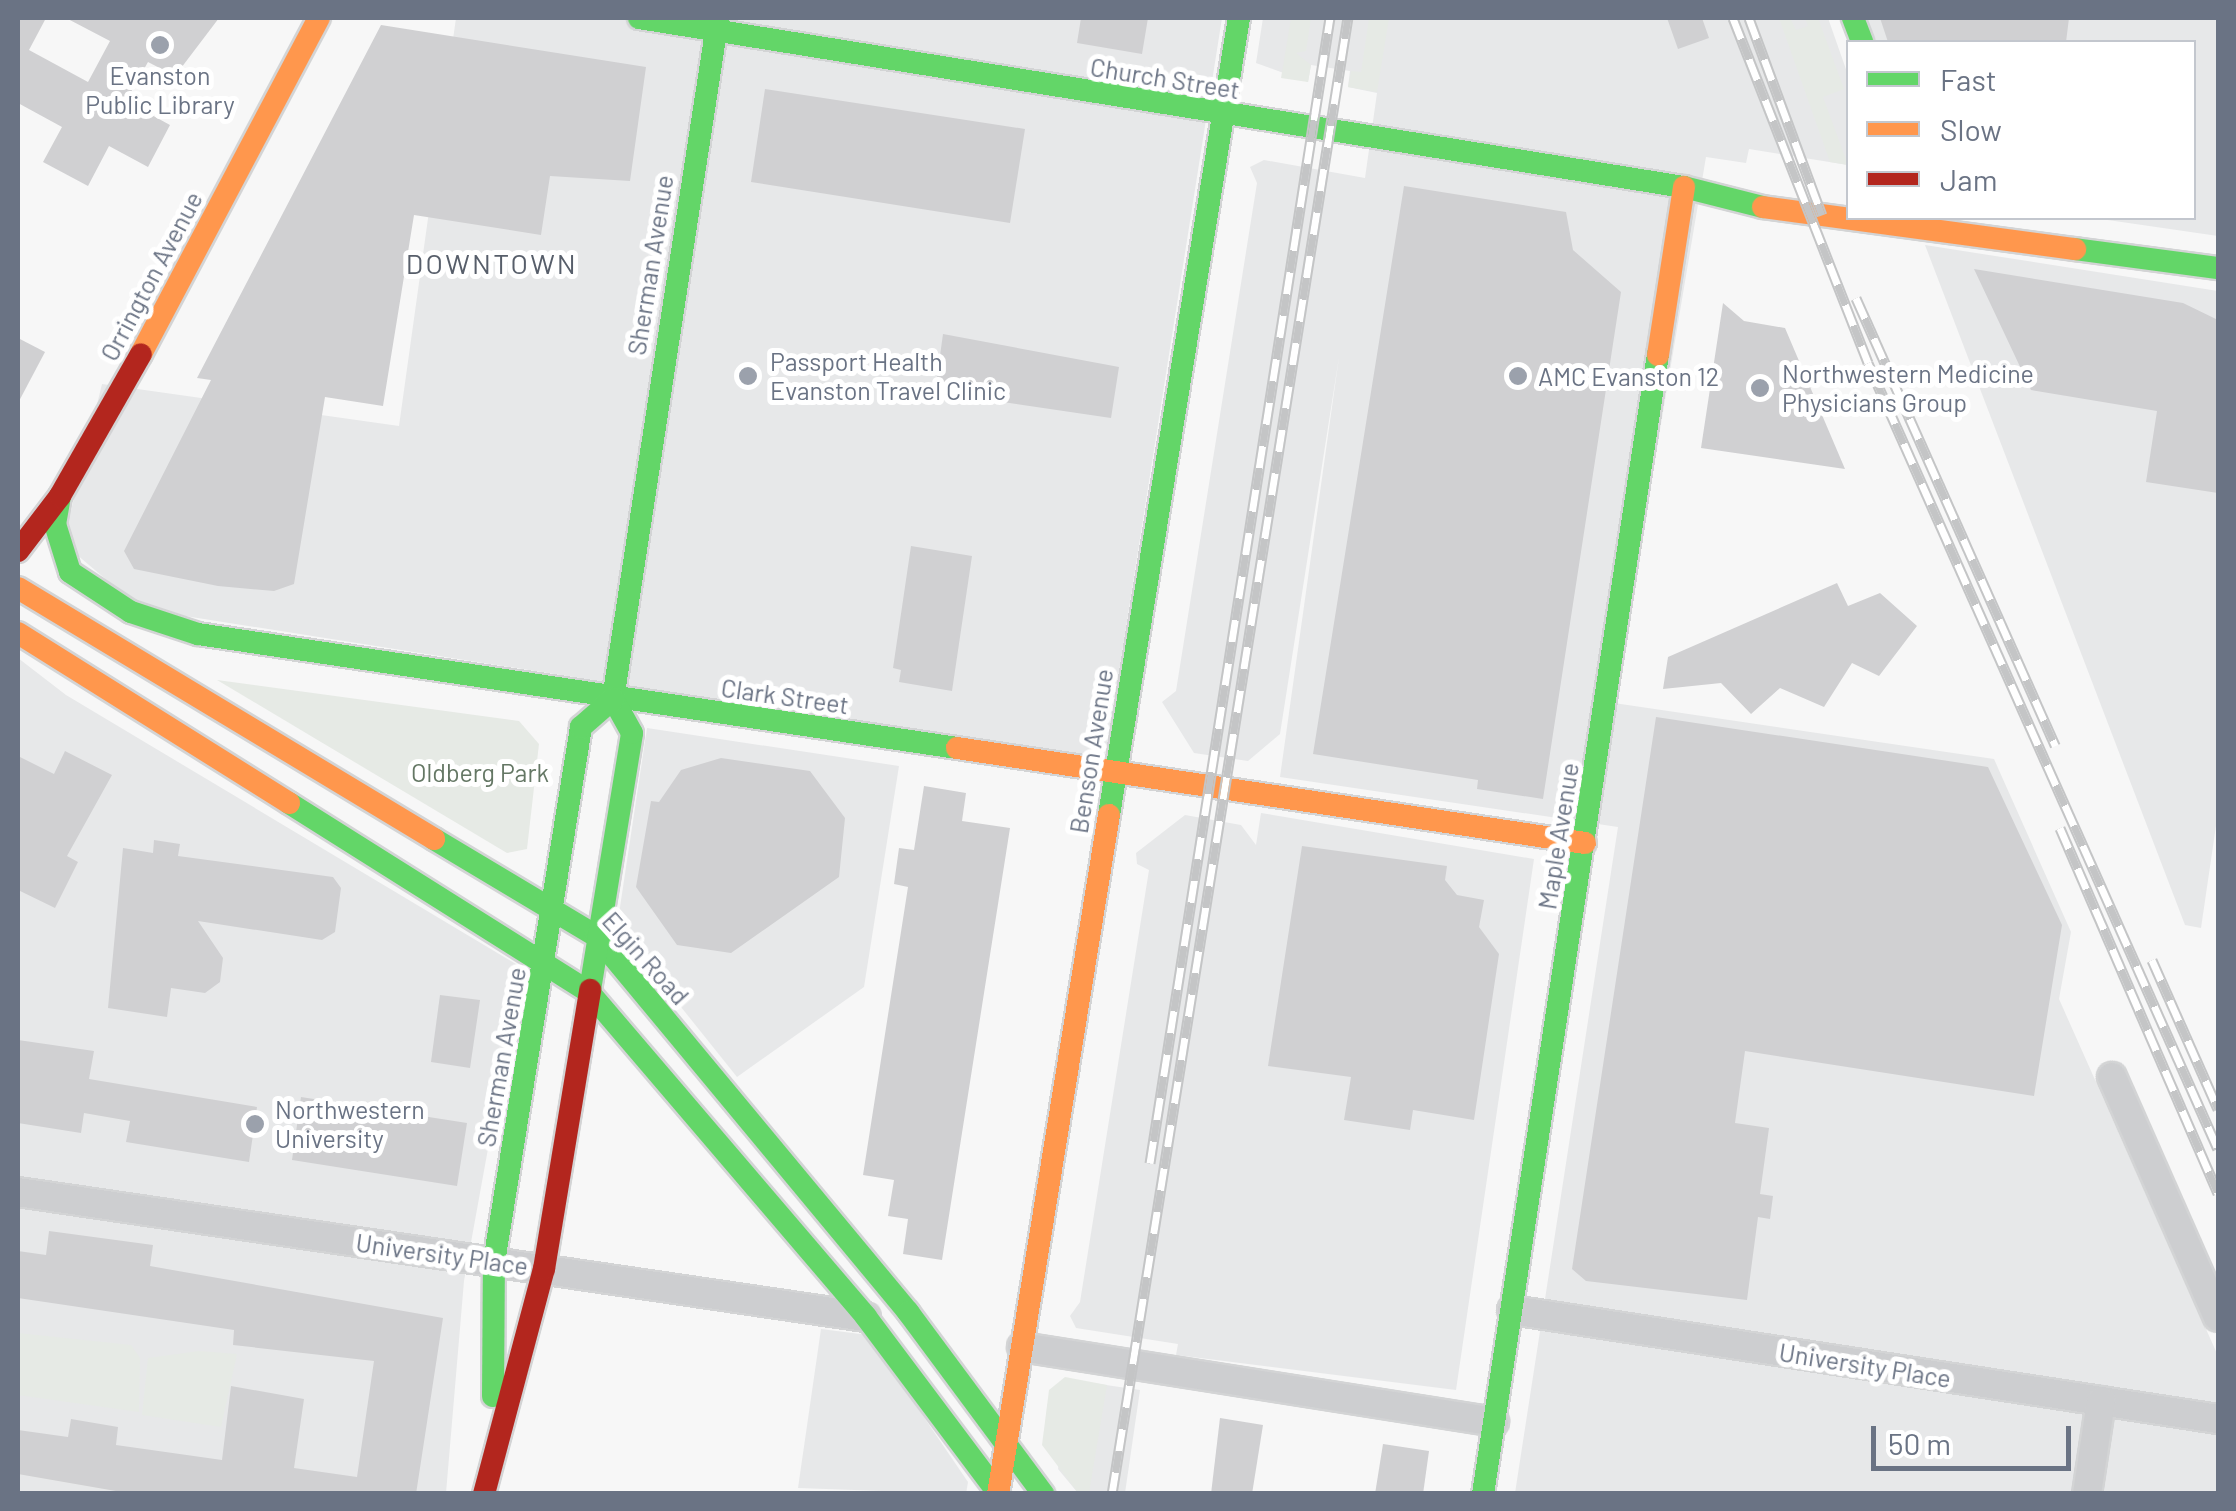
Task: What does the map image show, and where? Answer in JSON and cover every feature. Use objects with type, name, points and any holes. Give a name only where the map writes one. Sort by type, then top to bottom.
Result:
[{"type":"street","name":"Orrington Avenue","points":[[18,551],[60,496],[319,18]]},
{"type":"street","name":"Church Street","points":[[639,18],[717,26],[1223,115],[1684,187],[1846,218]]},
{"type":"street","name":"Benson Avenue","points":[[998,1493],[1240,18]]},
{"type":"street","name":"Sherman Avenue","points":[[484,1494],[492,1443],[544,1269],[632,733],[614,699],[717,26]]},
{"type":"street","name":"Church Street","points":[[1684,187],[1738,178],[1846,195]]},
{"type":"street","name":"Maple Avenue","points":[[1483,1494],[1684,187]]},
{"type":"street","name":"Church Street","points":[[1859,220],[1907,229],[1946,222],[2218,268]]},
{"type":"street","name":"Clark Street","points":[[60,496],[56,524],[70,572],[164,625],[614,699],[1585,843]]},
{"type":"street","name":"Elgin Road","points":[[18,588],[596,936],[1006,1443],[1043,1494]]},
{"type":"street","points":[[557,690],[591,669],[624,619]]},
{"type":"street","points":[[18,633],[545,958],[588,990],[866,1318],[998,1493]]},
{"type":"street","name":"Sherman Avenue","points":[[492,1443],[494,1262],[583,718],[614,699]]},
{"type":"street","points":[[2112,1077],[2218,1317]]},
{"type":"street","name":"University Place","points":[[18,1192],[866,1318]]},
{"type":"street","name":"University Place","points":[[1512,1310],[2218,1420]]},
{"type":"street","points":[[1022,1347],[1494,1422]]},
{"type":"street","points":[[2086,1494],[2101,1401]]},
{"type":"shaded area","points":[[456,18],[1222,18],[1105,761],[141,609],[63,543],[102,384],[399,426]]},
{"type":"shaded area","points":[[1263,18],[1828,18],[1846,69],[1846,165],[1749,149],[1746,163],[1706,157],[1614,703],[1994,759],[2071,932],[2059,999],[2218,1356],[2218,1493],[1515,1493],[1618,827],[1280,777],[1339,357],[1280,734],[1248,761],[1194,753],[1162,702],[1176,691],[1257,183],[1250,167],[1264,160],[1365,178],[1377,93],[1348,87],[1350,71],[1311,65],[1308,82],[1256,63]]},
{"type":"shaded area","points":[[1867,18],[2218,18],[2218,236],[2108,220],[2196,220],[2196,40],[1874,40]]},
{"type":"shaded area","points":[[1925,245],[2218,291],[2218,812],[2201,928],[2185,925]]},
{"type":"shaded area","name":"Northwestern University","points":[[18,658],[66,695],[521,967],[464,1281],[446,1493],[18,1493]]},
{"type":"shaded area","points":[[647,728],[899,766],[864,987],[737,1077],[617,927]]},
{"type":"shaded area","points":[[1261,813],[1534,859],[1456,1390],[1176,1355],[1178,1344],[1076,1328],[1070,1316],[1080,1302],[1149,870],[1137,864],[1136,853],[1185,815],[1241,825],[1256,845]]},
{"type":"shaded area","points":[[821,1329],[868,1335],[968,1482],[966,1494],[798,1488]]},
{"type":"shaded area","points":[[1072,1380],[1140,1390],[1125,1493],[1078,1493],[1058,1469]]},
{"type":"green space","points":[[1291,18],[1311,18],[1306,51],[1296,53],[1311,65],[1308,82],[1281,78]]},
{"type":"green space","points":[[1369,18],[1389,18],[1377,92],[1348,87],[1351,71],[1361,72]]},
{"type":"green space","points":[[1779,18],[1790,18],[1796,30],[1808,26],[1805,18],[1818,18],[1844,89],[1823,97],[1846,165],[1830,162]]},
{"type":"green space","name":"Oldberg Park","points":[[217,680],[519,721],[539,744],[527,849],[507,853]]},
{"type":"green space","points":[[18,1333],[131,1345],[140,1358],[139,1412],[18,1395]]},
{"type":"green space","points":[[199,1351],[237,1354],[221,1427],[142,1415],[148,1358]]},
{"type":"green space","points":[[1065,1377],[1107,1385],[1089,1493],[1078,1493],[1042,1445],[1049,1390]]},
{"type":"building","points":[[18,18],[46,18],[29,50],[88,82],[110,41],[66,18],[219,18],[175,76],[148,62],[126,101],[170,125],[148,167],[109,146],[88,186],[43,162],[62,127],[18,103]]},
{"type":"building","points":[[1081,18],[1148,18],[1142,54],[1077,43]]},
{"type":"building","points":[[1667,18],[1702,18],[1709,38],[1678,49]]},
{"type":"building","points":[[1880,18],[2069,18],[2066,40],[1887,40]]},
{"type":"building","points":[[381,25],[646,67],[630,181],[550,176],[541,235],[414,215],[383,406],[325,397],[294,584],[274,591],[218,586],[134,569],[124,551],[211,380],[197,378]]},
{"type":"building","points":[[765,89],[1025,129],[1010,223],[751,182]]},
{"type":"building","points":[[1404,186],[1566,212],[1573,250],[1621,292],[1543,799],[1477,789],[1478,780],[1313,754]]},
{"type":"building","points":[[1974,269],[2183,303],[2218,320],[2218,493],[2146,482],[2157,411],[2031,390]]},
{"type":"building","name":"Northwestern Medicine Physicians Group","points":[[1723,303],[1744,321],[1785,328],[1845,469],[1701,448]]},
{"type":"building","points":[[943,334],[1119,367],[1111,418],[935,392]]},
{"type":"building","points":[[18,338],[45,352],[18,403]]},
{"type":"building","points":[[911,546],[972,556],[952,691],[899,682],[901,670],[893,668]]},
{"type":"building","points":[[1837,583],[1848,606],[1880,593],[1917,626],[1879,676],[1852,663],[1824,707],[1780,688],[1751,714],[1721,683],[1663,689],[1668,657]]},
{"type":"building","points":[[1656,717],[1988,767],[2062,925],[2034,1096],[1745,1051],[1735,1123],[1769,1128],[1760,1194],[1773,1196],[1770,1219],[1758,1217],[1747,1300],[1586,1281],[1572,1269]]},
{"type":"building","points":[[65,751],[112,775],[67,856],[78,862],[55,908],[18,890],[18,756],[54,774]]},
{"type":"building","points":[[721,758],[810,771],[845,818],[839,877],[731,953],[677,945],[636,887],[651,801],[659,802],[681,770]]},
{"type":"building","points":[[924,786],[966,793],[962,821],[1010,828],[942,1260],[903,1254],[908,1219],[888,1216],[894,1180],[863,1175],[908,887],[894,884],[899,848],[914,850]]},
{"type":"building","points":[[154,840],[180,844],[178,856],[333,877],[341,888],[335,932],[322,940],[198,921],[223,958],[220,982],[205,993],[171,988],[167,1017],[108,1008],[123,848],[153,853]]},
{"type":"building","points":[[1302,846],[1447,866],[1445,880],[1457,895],[1484,900],[1479,927],[1499,954],[1474,1120],[1413,1110],[1410,1130],[1344,1120],[1351,1077],[1268,1066]]},
{"type":"building","points":[[440,995],[480,1000],[470,1068],[431,1062]]},
{"type":"building","points":[[18,1040],[94,1051],[89,1079],[257,1107],[249,1162],[126,1142],[130,1121],[84,1113],[81,1133],[18,1123]]},
{"type":"building","points":[[301,1097],[467,1123],[457,1186],[292,1160]]},
{"type":"building","points":[[49,1231],[153,1245],[150,1266],[443,1318],[416,1494],[133,1494],[18,1474],[18,1430],[68,1437],[71,1419],[118,1427],[116,1445],[222,1460],[231,1386],[304,1399],[294,1468],[357,1477],[374,1361],[233,1345],[234,1330],[18,1298],[18,1251],[46,1255]]},
{"type":"building","points":[[1220,1418],[1263,1425],[1252,1494],[1211,1494]]},
{"type":"building","points":[[1383,1444],[1429,1451],[1423,1494],[1375,1494]]},
{"type":"railway","points":[[1150,1163],[1330,18]]},
{"type":"railway","points":[[1112,1494],[1348,18]]},
{"type":"railway","points":[[1733,18],[1868,363],[2218,1149]]},
{"type":"railway","points":[[1749,18],[1822,215]]},
{"type":"railway","points":[[1856,298],[2055,746]]},
{"type":"railway","points":[[2060,828],[2218,1193]]},
{"type":"railway","points":[[2152,960],[2218,1109]]},
{"type":"traffic: fast","points":[[639,18],[1684,187],[1763,207]]},
{"type":"traffic: fast","points":[[590,990],[632,733],[613,699],[718,18]]},
{"type":"traffic: fast","points":[[1109,815],[1239,18]]},
{"type":"traffic: fast","points":[[1853,18],[1861,40]]},
{"type":"traffic: fast","points":[[2075,249],[2218,268]]},
{"type":"traffic: fast","points":[[1483,1494],[1658,355]]},
{"type":"traffic: fast","points":[[60,496],[55,524],[70,572],[131,612],[198,634],[957,748]]},
{"type":"traffic: fast","points":[[493,1396],[494,1262],[581,727],[613,699]]},
{"type":"traffic: fast","points":[[289,803],[588,991],[866,1317],[999,1494]]},
{"type":"traffic: fast","points":[[434,839],[596,936],[908,1312],[1043,1494]]},
{"type":"traffic: slow","points":[[141,354],[319,18]]},
{"type":"traffic: slow","points":[[1658,355],[1684,187]]},
{"type":"traffic: slow","points":[[1763,207],[1846,218]]},
{"type":"traffic: slow","points":[[1860,220],[2075,249]]},
{"type":"traffic: slow","points":[[18,588],[434,839]]},
{"type":"traffic: slow","points":[[18,633],[289,803]]},
{"type":"traffic: slow","points":[[957,748],[1585,843]]},
{"type":"traffic: slow","points":[[998,1494],[1109,815]]},
{"type":"traffic: jam","points":[[18,551],[60,496],[141,354]]},
{"type":"traffic: jam","points":[[484,1494],[544,1269],[590,990]]},
{"type":"place","name":"Evanston Public Library","points":[[160,45]]},
{"type":"place","name":"Passport Health Evanston Travel Clinic","points":[[748,376]]},
{"type":"place","name":"AMC Evanston 12","points":[[1518,376]]},
{"type":"place","name":"Northwestern Medicine Physicians Group","points":[[1760,388]]},
{"type":"place","name":"Northwestern University","points":[[255,1124]]},
{"type":"district","name":"DOWNTOWN","points":[[492,263]]}]
